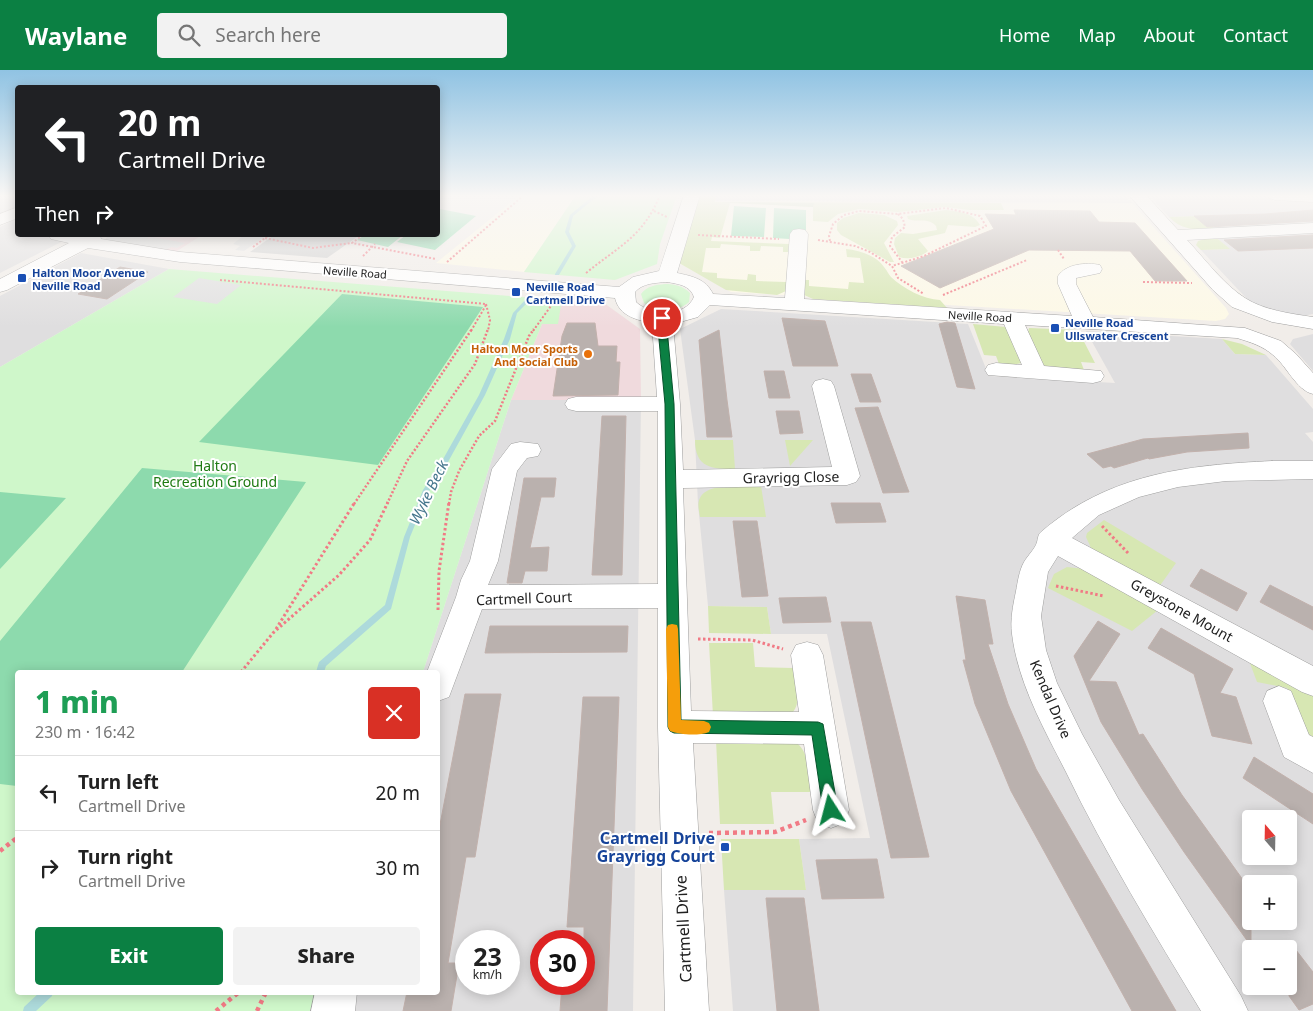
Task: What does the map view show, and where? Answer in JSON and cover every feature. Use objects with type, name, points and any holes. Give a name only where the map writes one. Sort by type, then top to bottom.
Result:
[{"type":"street","points":[[0,286],[92,239]]},
{"type":"street","name":"Neville Road","points":[[92,239],[243,264],[626,293]]},
{"type":"street","points":[[666,276],[678,239]]},
{"type":"street","points":[[794,305],[798,239]]},
{"type":"street","points":[[1178,239],[1220,286],[1239,303],[1267,315],[1313,323]]},
{"type":"street","points":[[1085,322],[1067,284],[1067,276],[1074,271],[1093,269]]},
{"type":"street","points":[[666,276],[691,281],[700,287],[705,299],[702,306],[686,316],[662,318],[637,312],[629,307],[625,300],[626,293],[630,287],[640,280],[666,276]]},
{"type":"street","name":"Neville Road","points":[[705,299],[1085,322],[1255,337]]},
{"type":"street","points":[[1255,337],[1272,327],[1267,315]]},
{"type":"street","points":[[1267,315],[1250,321],[1255,337],[1281,350],[1313,387]]},
{"type":"street","name":"Cartmell Drive","points":[[662,318],[669,404],[674,727],[687,1011]]},
{"type":"street","points":[[1012,318],[1036,372]]},
{"type":"street","points":[[996,370],[1093,376]]},
{"type":"street","name":"Grayrigg Close","points":[[670,479],[847,476],[823,386]]},
{"type":"street","points":[[576,404],[669,404]]},
{"type":"street","points":[[471,597],[475,580],[484,561],[505,469],[520,450],[529,450]]},
{"type":"street","name":"Kendal Drive","points":[[1226,1011],[1092,790],[1050,706],[1032,659],[1026,616],[1030,581],[1038,559],[1051,539],[1071,521],[1100,504],[1135,489],[1182,477],[1235,471],[1313,470]]},
{"type":"street","name":"Greystone Mount","points":[[1051,539],[1313,682]]},
{"type":"street","name":"Cartmell Court","points":[[440,682],[471,597],[671,596]]},
{"type":"street","points":[[807,656],[831,810]]},
{"type":"street","points":[[1279,701],[1296,746],[1313,756]]},
{"type":"street","points":[[674,727],[818,728]]},
{"type":"street","points":[[333,1011],[336,995]]},
{"type":"path","points":[[269,239],[313,248],[352,243],[447,261]]},
{"type":"path","points":[[352,243],[358,239]]},
{"type":"path","points":[[426,277],[473,239]]},
{"type":"path","points":[[583,276],[614,250],[632,239]]},
{"type":"path","points":[[813,239],[855,246],[870,252],[892,266],[898,278],[926,296]]},
{"type":"path","points":[[892,239],[890,246],[902,262]]},
{"type":"path","points":[[892,266],[924,256],[959,239]]},
{"type":"path","points":[[941,296],[1027,260]]},
{"type":"path","points":[[220,280],[486,304]]},
{"type":"path","points":[[1143,282],[1207,283],[1210,286],[1220,286]]},
{"type":"path","points":[[438,614],[439,571],[452,492],[459,471],[479,436],[495,421],[529,336],[555,300]]},
{"type":"path","points":[[273,633],[338,574],[370,540],[406,461],[474,364],[487,335],[490,320],[486,304]]},
{"type":"path","points":[[243,670],[273,633],[340,524],[469,334],[486,304]]},
{"type":"path","points":[[1030,581],[1108,596]]},
{"type":"path","points":[[672,639],[752,640],[807,656]]},
{"type":"path","points":[[679,833],[775,832],[831,810]]},
{"type":"path","points":[[0,851],[15,838]]},
{"type":"path","points":[[216,1011],[235,995]]},
{"type":"path","points":[[258,1011],[265,995]]},
{"type":"shaded area","points":[[0,239],[67,239],[0,273]]},
{"type":"shaded area","points":[[106,239],[196,239],[174,253]]},
{"type":"shaded area","points":[[106,239],[163,239],[185,243],[177,248],[172,247],[162,251],[110,243]]},
{"type":"shaded area","points":[[239,239],[261,239],[244,251],[235,250],[240,246],[233,244]]},
{"type":"shaded area","points":[[268,239],[354,239],[327,258],[250,252]]},
{"type":"shaded area","points":[[466,239],[546,239],[524,272],[436,263]]},
{"type":"shaded area","points":[[685,239],[1164,239],[1226,308],[1229,314],[1225,319],[1216,321],[731,292],[679,263]]},
{"type":"shaded area","points":[[1218,239],[1313,239],[1313,314],[1303,316],[1286,314],[1261,307],[1248,300],[1201,250],[1229,249]]},
{"type":"shaded area","points":[[81,253],[169,269],[0,367],[0,296]]},
{"type":"shaded area","points":[[199,278],[241,285],[217,304],[173,297]]},
{"type":"shaded area","points":[[560,300],[604,303],[640,329],[641,400],[511,400],[542,324],[561,305]]},
{"type":"shaded area","points":[[721,309],[968,324],[989,376],[1115,383],[1086,331],[1222,339],[1235,354],[1266,355],[1313,409],[1313,432],[1305,433],[1313,442],[1313,1011],[733,1011],[724,890],[806,890],[799,839],[870,838],[827,634],[771,634],[767,607],[708,606],[698,504],[695,440],[680,329]]},
{"type":"shaded area","points":[[1313,334],[1313,371],[1290,344],[1293,339]]},
{"type":"shaded area","points":[[511,400],[641,400],[633,1011],[310,1011],[315,995],[440,995],[440,670],[424,670]]},
{"type":"green space","points":[[359,239],[398,239],[388,247],[357,240]]},
{"type":"green space","points":[[401,239],[448,239],[435,250],[397,242]]},
{"type":"green space","points":[[546,239],[662,239],[657,264],[615,280],[524,272]]},
{"type":"green space","points":[[685,239],[789,244],[788,252],[783,252],[783,247],[761,246],[760,251],[750,251],[750,246],[721,244],[720,248],[706,248],[702,272],[717,273],[717,278],[747,280],[748,274],[756,275],[756,281],[786,282],[786,291],[777,295],[726,290],[679,263]]},
{"type":"green space","points":[[848,239],[887,239],[884,243],[894,262],[890,262]]},
{"type":"green space","points":[[895,239],[918,239],[928,251],[911,258],[903,258],[899,257],[894,244]]},
{"type":"green space","points":[[1218,239],[1230,249],[1201,250],[1196,245],[1198,241]]},
{"type":"green space","points":[[846,249],[862,252],[872,257],[881,263],[891,277],[902,286],[914,293],[940,300],[947,308],[813,299],[802,294],[801,280],[809,280],[809,286],[848,289],[849,282],[864,283],[860,258],[847,257]]},
{"type":"green space","name":"Halton Recreation Ground","points":[[169,269],[560,300],[558,324],[542,324],[511,400],[424,670],[15,670],[15,995],[315,995],[310,1011],[0,1011],[0,367]]},
{"type":"green space","points":[[672,284],[685,289],[690,293],[689,302],[673,310],[661,310],[644,303],[641,294],[643,291],[652,286]]},
{"type":"green space","points":[[342,294],[483,307],[378,465],[199,442]]},
{"type":"green space","points":[[973,324],[1006,327],[1021,363],[1013,365],[999,364],[996,356],[984,355]]},
{"type":"green space","points":[[1029,328],[1078,330],[1095,363],[1081,362],[1084,370],[1041,364],[1028,332]]},
{"type":"green space","points":[[1222,339],[1242,344],[1266,355],[1235,354]]},
{"type":"green space","points":[[695,440],[733,440],[735,469],[706,465],[698,456]]},
{"type":"green space","points":[[785,440],[813,440],[790,466]]},
{"type":"green space","points":[[142,468],[306,482],[183,670],[15,670],[15,786],[0,784],[0,641]]},
{"type":"green space","points":[[728,486],[761,486],[766,517],[700,517],[699,500],[704,493],[711,489]]},
{"type":"green space","points":[[0,492],[66,498],[0,569]]},
{"type":"green space","points":[[1104,520],[1176,563],[1159,587],[1091,548],[1086,537],[1087,533]]},
{"type":"green space","points":[[1067,567],[1085,569],[1158,610],[1132,631],[1048,588],[1054,574]]},
{"type":"green space","points":[[708,606],[767,607],[771,634],[709,633]]},
{"type":"green space","points":[[709,643],[753,643],[755,667],[793,668],[797,692],[795,710],[791,714],[713,716]]},
{"type":"green space","points":[[1248,658],[1313,694],[1313,737],[1305,732],[1287,688],[1257,682]]},
{"type":"green space","points":[[716,740],[798,744],[807,760],[811,792],[771,792],[774,824],[720,824]]},
{"type":"green space","points":[[721,839],[799,839],[806,890],[724,890]]},
{"type":"building","points":[[969,239],[1149,239],[1187,281],[1155,281],[1130,251],[1029,250],[940,288],[901,266]]},
{"type":"building","points":[[1313,239],[1313,248],[1238,251],[1224,240]]},
{"type":"building","points":[[120,267],[148,272],[107,299],[78,294]]},
{"type":"building","points":[[782,318],[825,321],[838,366],[793,366]]},
{"type":"building","name":"Halton Moor Sports And Social Club","points":[[567,323],[595,323],[598,346],[617,346],[616,362],[620,362],[618,395],[553,396],[562,336]]},
{"type":"building","points":[[955,323],[975,389],[957,387],[939,324]]},
{"type":"building","points":[[719,330],[732,437],[707,437],[699,340]]},
{"type":"building","points":[[764,371],[784,371],[790,398],[769,398]]},
{"type":"building","points":[[851,374],[871,374],[881,402],[860,402]]},
{"type":"building","points":[[878,407],[909,492],[883,493],[855,408]]},
{"type":"building","points":[[776,411],[799,411],[803,433],[780,434]]},
{"type":"building","points":[[602,416],[626,416],[622,575],[592,575]]},
{"type":"building","points":[[1248,433],[1249,448],[1187,452],[1148,458],[1114,468],[1111,466],[1103,468],[1087,454],[1143,439]]},
{"type":"building","points":[[524,478],[556,478],[554,497],[541,497],[530,548],[549,547],[547,571],[525,571],[522,583],[507,583]]},
{"type":"building","points":[[831,503],[880,503],[886,522],[836,523]]},
{"type":"building","points":[[733,521],[757,521],[768,596],[742,597]]},
{"type":"building","points":[[1201,569],[1247,593],[1237,611],[1190,586]]},
{"type":"building","points":[[1270,585],[1313,607],[1313,630],[1260,602]]},
{"type":"building","points":[[956,596],[985,600],[993,644],[988,644],[1008,704],[1036,769],[1176,1011],[1132,1011],[1011,791],[975,704],[963,660],[966,660]]},
{"type":"building","points":[[826,597],[831,622],[783,623],[779,598]]},
{"type":"building","points":[[1098,621],[1120,634],[1089,681],[1116,682],[1139,735],[1143,734],[1182,795],[1242,878],[1242,930],[1251,930],[1251,940],[1247,940],[1142,789],[1101,722],[1074,656]]},
{"type":"building","points":[[841,622],[871,622],[929,857],[891,858]]},
{"type":"building","points":[[490,626],[628,626],[627,652],[485,653]]},
{"type":"building","points":[[1161,628],[1233,669],[1220,693],[1236,697],[1252,744],[1212,736],[1194,674],[1148,648]]},
{"type":"building","points":[[465,694],[501,694],[475,857],[466,857],[448,963],[455,963],[455,987],[451,1011],[403,1011],[406,995],[440,995],[440,825]]},
{"type":"building","points":[[583,697],[619,697],[607,1011],[560,1011],[561,995],[595,995],[595,930],[584,930],[584,927],[567,927]]},
{"type":"building","points":[[1254,757],[1313,794],[1313,824],[1298,814],[1298,810],[1292,810],[1243,778]]},
{"type":"building","points":[[877,859],[884,898],[822,899],[816,860]]},
{"type":"building","points":[[766,898],[804,898],[819,1011],[777,1011]]},
{"type":"building","points":[[1297,951],[1313,972],[1313,1004],[1299,1010],[1289,996],[1297,995]]},
{"type":"waterway","name":"Wyke Beck","points":[[557,274],[574,246],[570,239]]},
{"type":"waterway","name":"Wyke Beck","points":[[320,670],[322,664],[388,607],[407,537],[426,490],[445,462],[482,395],[507,339],[515,313],[529,299]]},
{"type":"waterway","name":"Wyke Beck","points":[[28,1011],[45,995]]},
{"type":"slow traffic","points":[[672,629],[674,727],[704,727]]},
{"type":"place","name":"Halton Moor Avenue Neville Road","points":[[22,278]]},
{"type":"place","name":"Neville Road Cartmell Drive","points":[[516,292]]},
{"type":"place","name":"Neville Road Ullswater Crescent","points":[[1055,328]]},
{"type":"place","name":"Halton Moor Sports And Social Club","points":[[588,354]]},
{"type":"place","name":"Cartmell Drive Grayrigg Court","points":[[725,847]]},
{"type":"route","points":[[662,318],[669,404],[674,727],[818,728],[831,810]]}]
